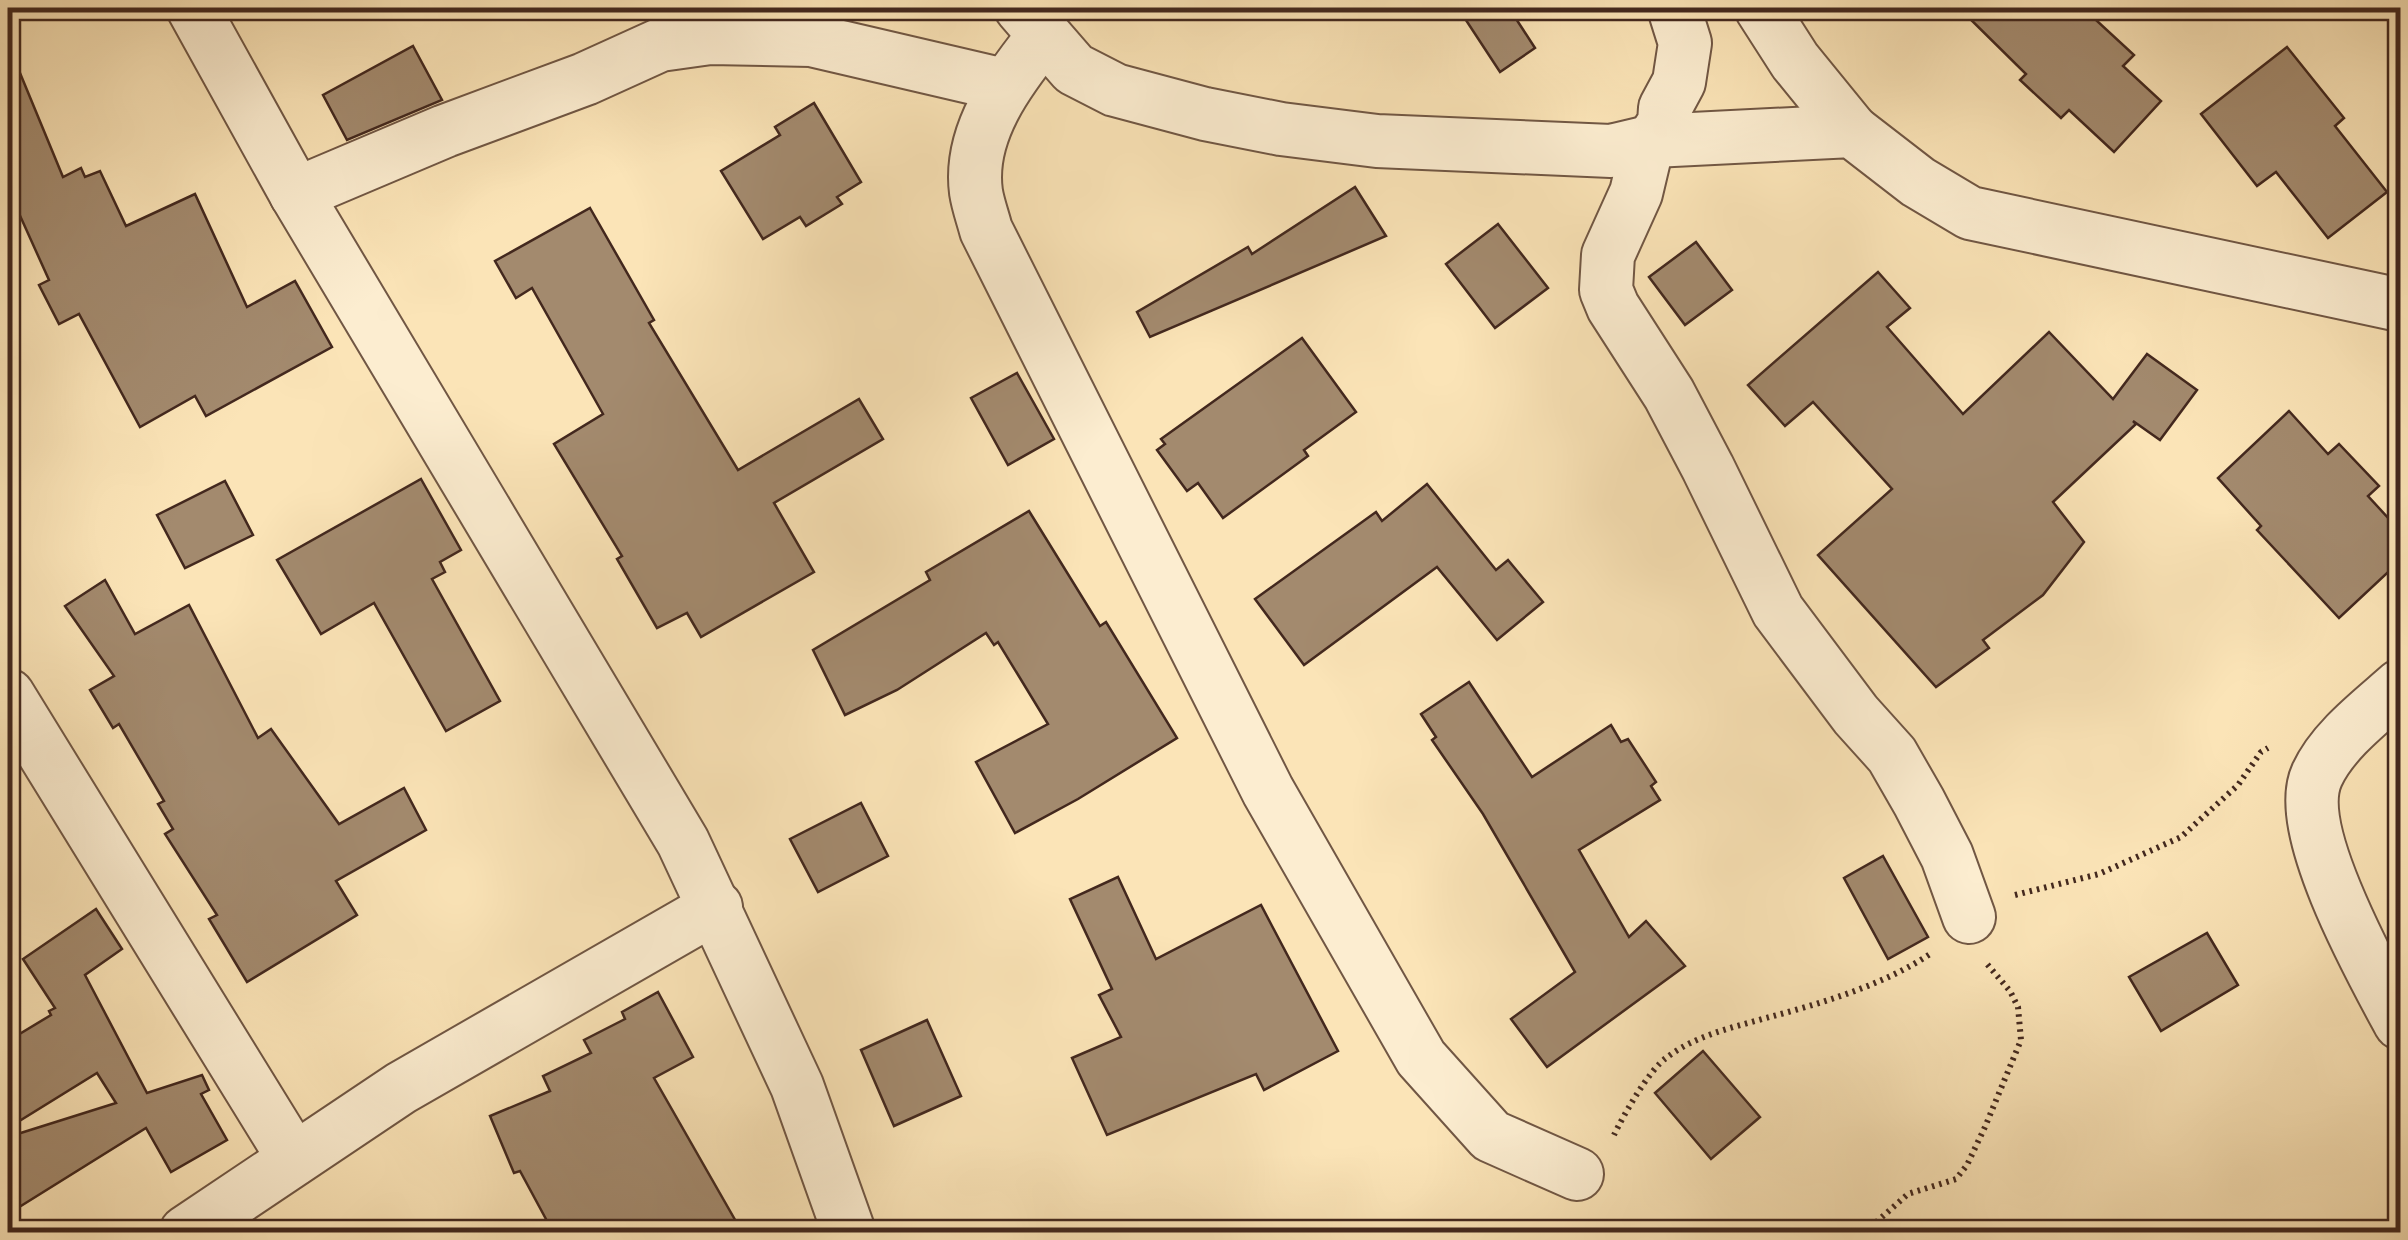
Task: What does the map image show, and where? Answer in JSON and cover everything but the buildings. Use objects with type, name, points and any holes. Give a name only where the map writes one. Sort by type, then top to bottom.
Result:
[{"type":"street","points":[[193,8],[296,194],[673,825],[716,906],[797,1086],[849,1232]]},
{"type":"street","points":[[1674,8],[1685,43],[1679,82],[1666,108],[1664,123],[1646,151],[1636,193],[1608,255],[1606,290],[1668,394],[1778,611],[1901,770],[1947,856],[1969,917]]},
{"type":"street","points":[[1762,8],[1795,60],[1852,131],[1918,182],[1970,213],[2400,305]]},
{"type":"street","points":[[1577,1174],[1491,1136],[1420,1058],[1268,792],[986,230],[976,190],[979,145],[1032,22],[1074,69],[1115,90],[1205,114],[1377,141],[1610,152],[1653,141],[1852,131]]},
{"type":"street","points":[[296,194],[660,45],[710,38],[811,40],[1004,85]]},
{"type":"street","points":[[2400,686],[2328,755],[2315,778],[2312,802],[2314,829],[2336,893],[2400,1023]]},
{"type":"street","points":[[10,702],[294,1159]]},
{"type":"street","points":[[186,1232],[401,1088],[716,906]]},
{"type":"path","points":[[1865,1232],[1908,1194],[1956,1179],[1967,1165],[2022,1040],[2018,1008],[1974,942],[1969,917]]}]
